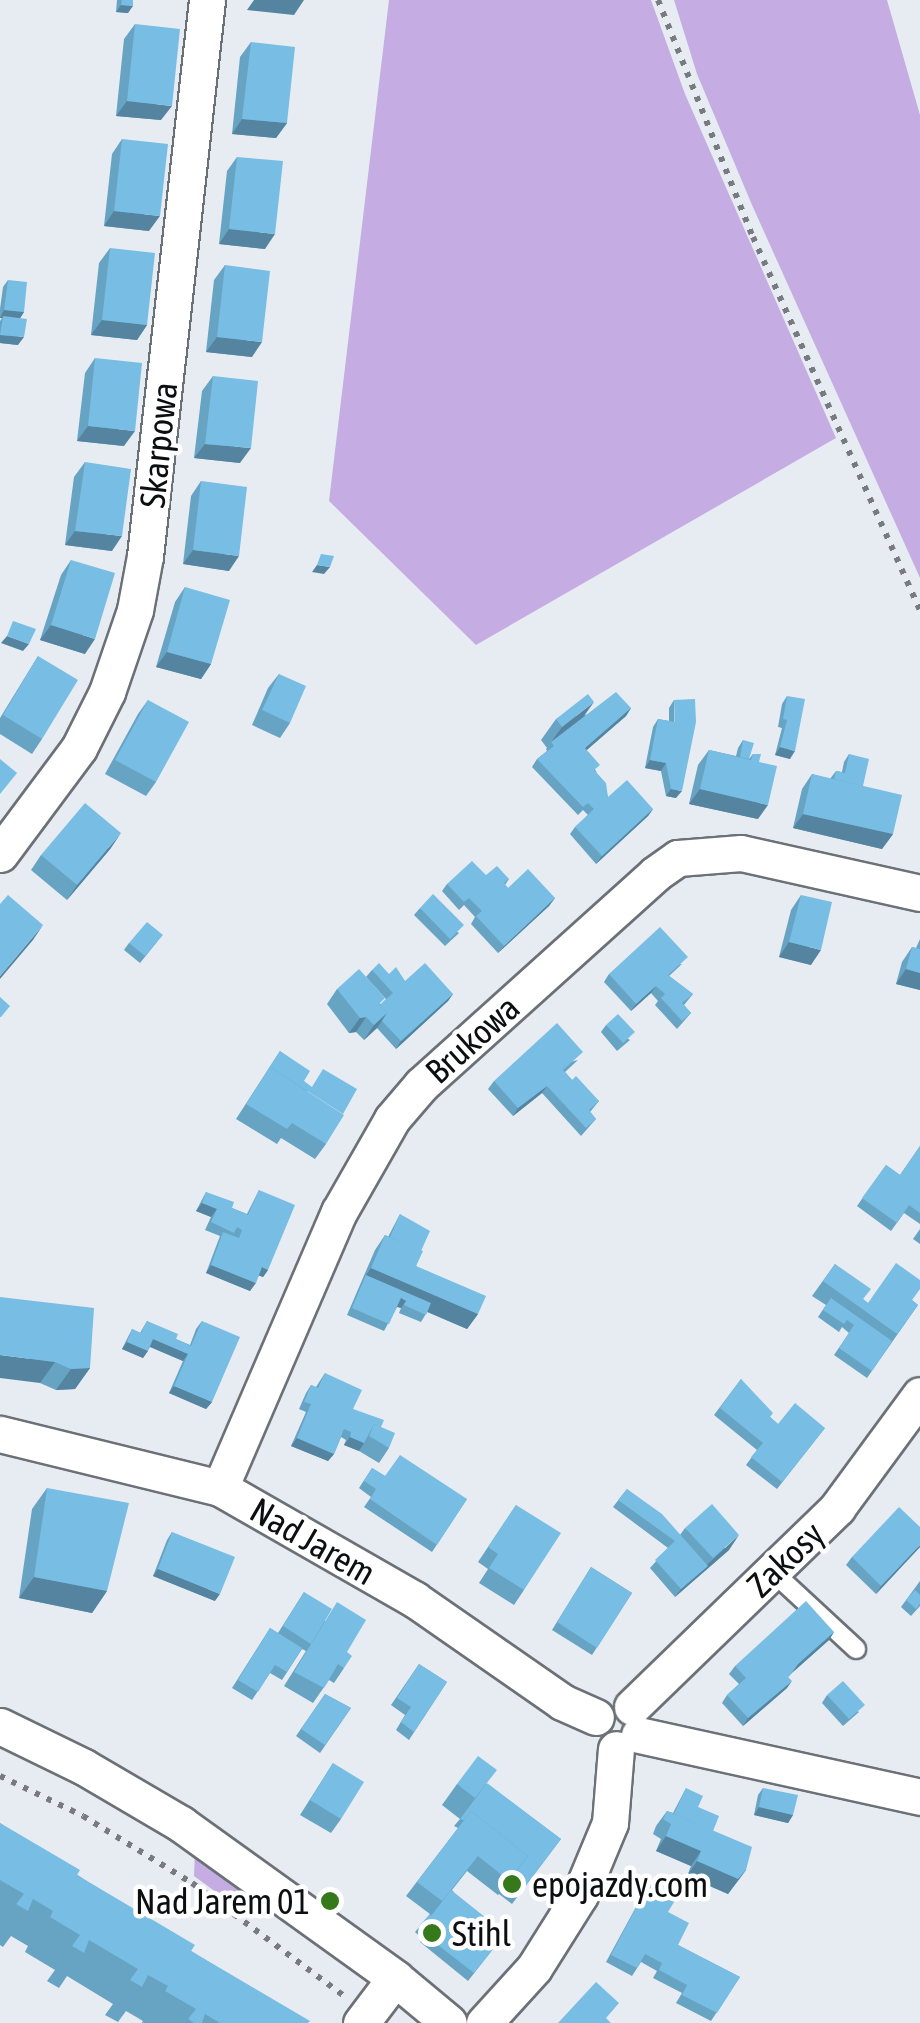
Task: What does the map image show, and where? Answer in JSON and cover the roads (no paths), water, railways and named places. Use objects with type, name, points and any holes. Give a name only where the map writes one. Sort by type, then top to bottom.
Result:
[{"type":"street","name":"Skarpowa","points":[[0,854],[79,748],[108,692],[135,610],[146,556],[208,0]]},
{"type":"street","name":"Brukowa","points":[[220,1488],[339,1212],[392,1119],[421,1085],[655,874],[678,858],[740,853],[920,893]]},
{"type":"street","name":"Zakosy","points":[[629,1730],[837,1508],[920,1395]]},
{"type":"street","name":"Nad Jarem","points":[[0,1434],[220,1488],[414,1599],[562,1702],[596,1717],[599,1740],[629,1730]]},
{"type":"street","points":[[0,1726],[84,1767],[181,1824],[395,1978],[449,2023]]},
{"type":"street","points":[[484,2023],[534,1968],[580,1895],[610,1823],[629,1730],[920,1796]]},
{"type":"street","points":[[364,2018],[395,1978]]},
{"type":"lane","points":[[774,1573],[856,1650]]},
{"type":"place","name":"epojazdy.com","points":[[512,1884]]},
{"type":"place","name":"Nad Jarem 01","points":[[330,1901]]},
{"type":"place","name":"Stihl","points":[[432,1933]]}]
